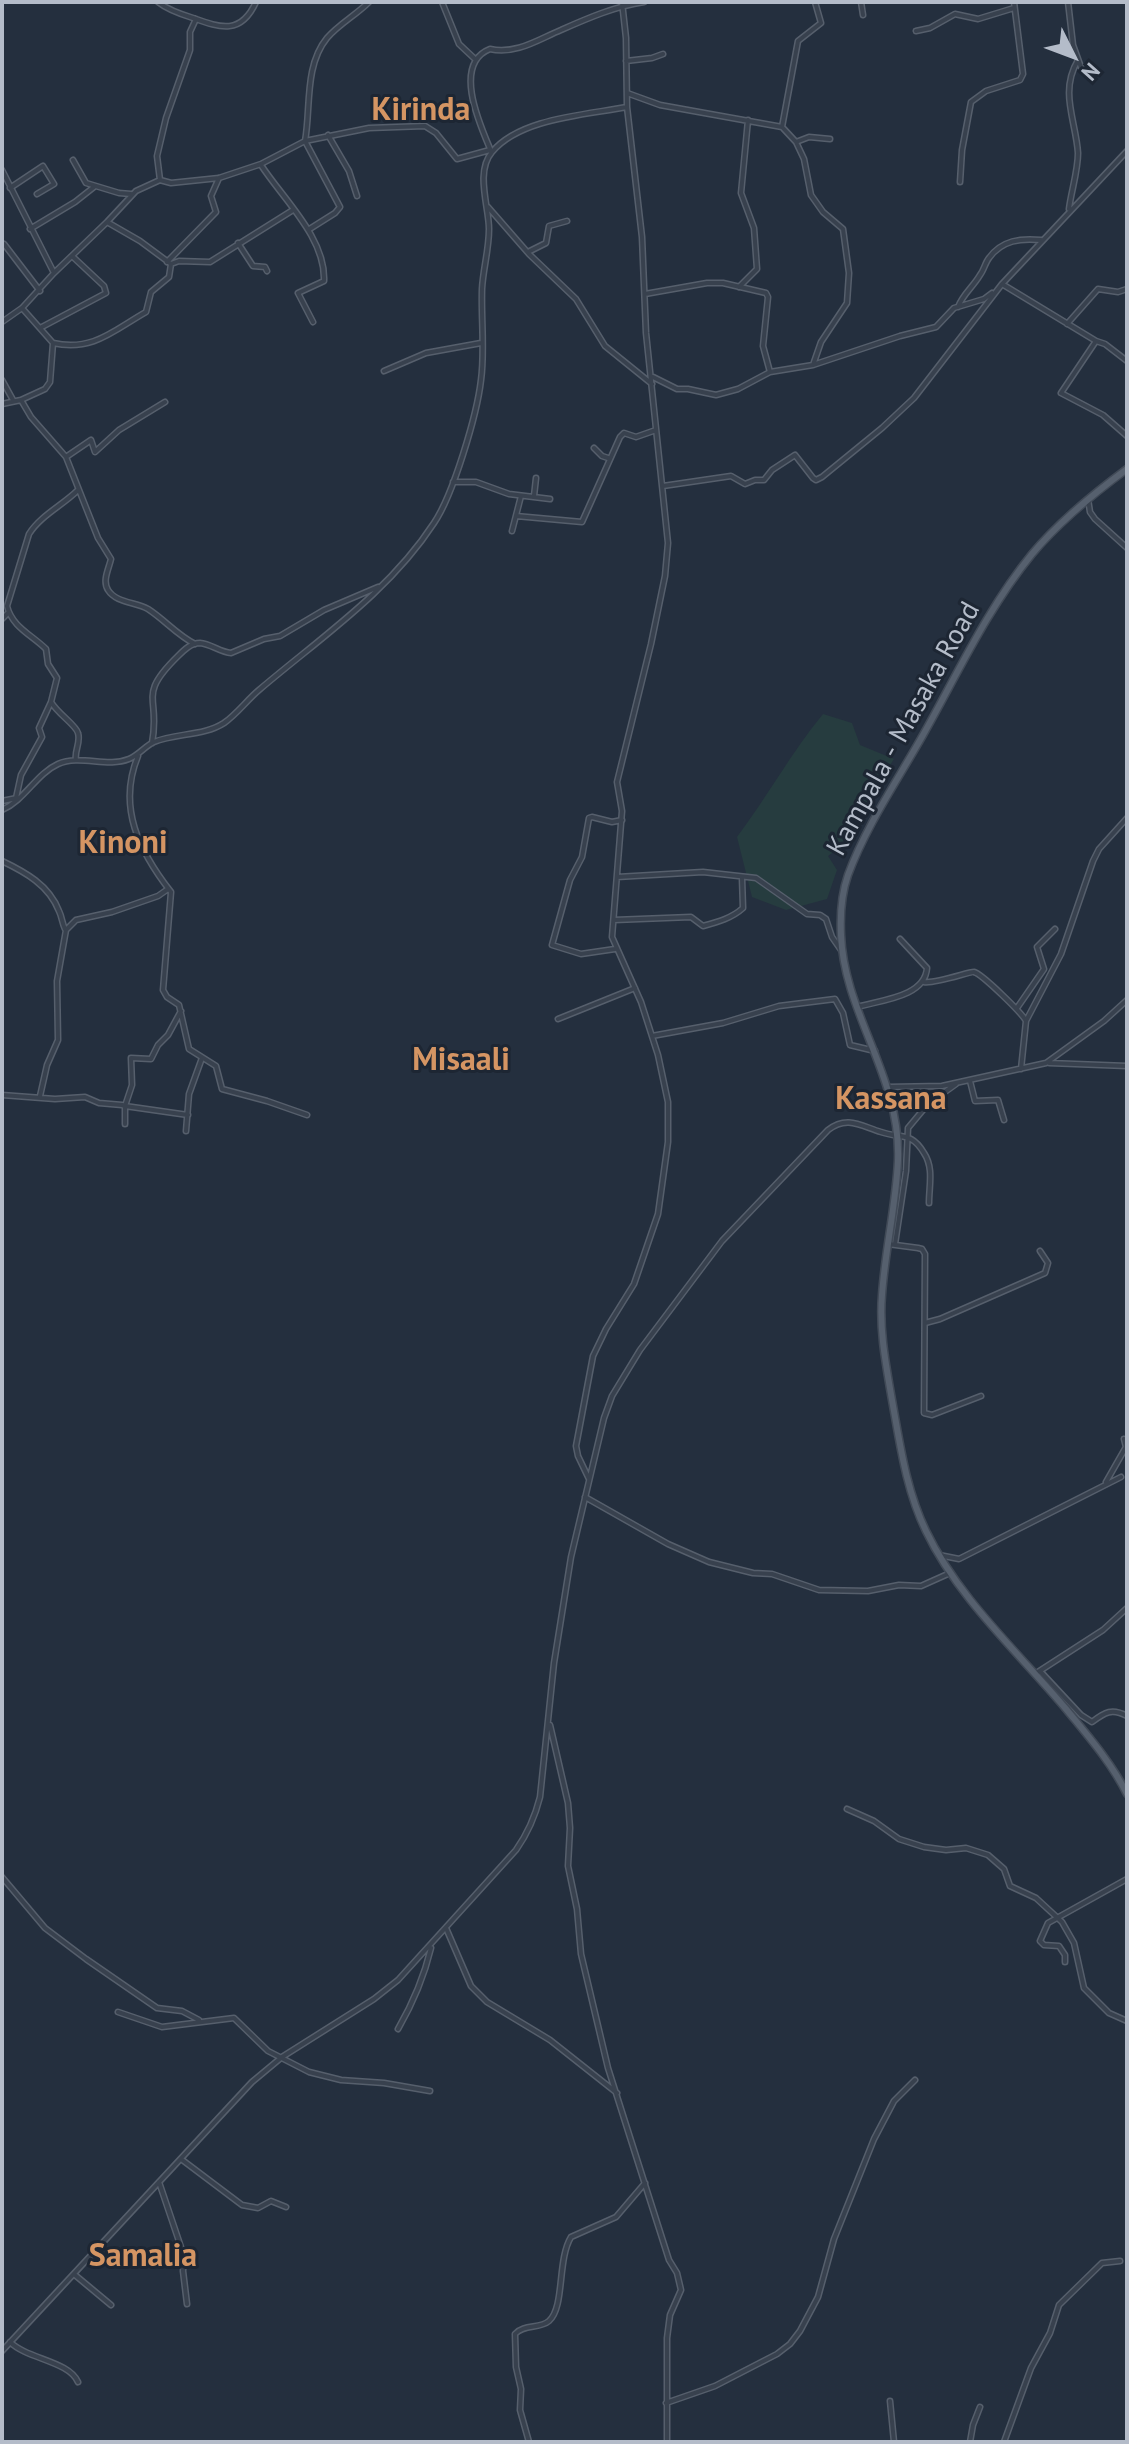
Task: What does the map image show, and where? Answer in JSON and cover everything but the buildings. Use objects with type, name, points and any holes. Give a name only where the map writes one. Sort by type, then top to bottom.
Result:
[{"type":"main road","name":"Kampala - Masaka Road","points":[[1127,469],[1088,499],[1043,542],[1013,579],[875,820],[845,887],[841,911],[842,952],[857,1007],[888,1087],[897,1134],[892,1244],[881,1303],[882,1334],[909,1483],[926,1531],[950,1573],[1038,1672],[1094,1742],[1127,1794]]},
{"type":"street","points":[[158,2],[168,9],[221,27],[247,18],[256,2]]},
{"type":"street","points":[[308,230],[340,207],[305,141],[319,51],[333,31],[369,2]]},
{"type":"street","points":[[442,2],[459,44],[476,60]]},
{"type":"street","points":[[2,810],[23,796],[56,765],[76,761],[118,762],[138,755],[152,743],[222,724],[257,691],[353,615],[434,523],[453,482],[481,383],[482,289],[489,227],[486,168],[491,151],[471,90],[470,79],[476,60],[490,49],[501,51],[538,42],[622,4],[644,2]]},
{"type":"street","points":[[782,127],[797,44],[802,36],[821,23],[815,2]]},
{"type":"street","points":[[861,2],[863,15]]},
{"type":"street","points":[[1068,2],[1073,45],[1082,70]]},
{"type":"street","points":[[589,1479],[576,1446],[593,1356],[634,1284],[644,1247],[658,1214],[664,1182],[668,1102],[652,1036],[635,988],[612,941],[622,820],[617,782],[665,576],[668,543],[642,237],[627,107],[622,4]]},
{"type":"street","points":[[916,31],[930,28],[955,14],[978,19],[1014,5],[1023,74],[1020,80],[986,91],[971,102],[960,182]]},
{"type":"street","points":[[160,180],[157,156],[166,118],[190,50],[190,32],[196,19]]},
{"type":"street","points":[[626,61],[663,54]]},
{"type":"street","points":[[1068,212],[1078,153],[1068,94],[1072,70],[1078,60]]},
{"type":"street","points":[[627,93],[660,105],[782,127],[796,142],[804,159],[811,195],[823,212],[843,229],[849,273],[847,303],[821,342],[813,365]]},
{"type":"street","points":[[2,322],[40,291],[131,194],[160,180],[171,183],[219,178],[261,164],[305,141],[369,128],[425,126],[436,133],[457,159],[491,151],[536,124],[627,107]]},
{"type":"street","points":[[739,287],[757,269],[754,228],[741,193],[748,120]]},
{"type":"street","points":[[328,135],[349,171],[357,196]]},
{"type":"street","points":[[796,142],[809,137],[830,139]]},
{"type":"street","points":[[652,377],[677,389],[716,395],[738,389],[770,372],[813,365],[936,327],[948,312],[984,299],[997,289],[1127,151]]},
{"type":"street","points":[[73,160],[83,179],[94,187],[131,194]]},
{"type":"street","points":[[261,164],[318,248],[325,274],[322,284],[298,292],[313,322]]},
{"type":"street","points":[[10,188],[43,166],[54,184],[37,194]]},
{"type":"street","points":[[2,170],[54,273]]},
{"type":"street","points":[[22,308],[53,343],[83,346],[146,312],[151,292],[169,277],[169,263],[216,212],[211,196],[219,178]]},
{"type":"street","points":[[30,229],[94,187]]},
{"type":"street","points":[[486,205],[576,299],[605,346],[653,385]]},
{"type":"street","points":[[107,222],[169,263],[210,262],[293,210]]},
{"type":"street","points":[[528,252],[546,243],[549,226],[567,221]]},
{"type":"street","points":[[958,307],[981,275],[988,258],[1003,245],[1021,238],[1041,240]]},
{"type":"street","points":[[238,243],[253,266],[265,267],[267,271]]},
{"type":"street","points":[[4,244],[40,291]]},
{"type":"street","points":[[40,328],[106,293],[104,286],[72,256]]},
{"type":"street","points":[[645,294],[723,283],[768,295],[763,346],[770,372]]},
{"type":"street","points":[[1002,284],[1105,344],[1127,361]]},
{"type":"street","points":[[663,486],[731,476],[745,484],[764,480],[772,470],[795,455],[813,478],[822,477],[914,398],[997,289]]},
{"type":"street","points":[[1067,324],[1098,289],[1118,292],[1127,289]]},
{"type":"street","points":[[1096,341],[1061,393],[1103,415],[1127,436]]},
{"type":"street","points":[[2,404],[21,400],[48,385],[53,343]]},
{"type":"street","points":[[384,371],[426,353],[481,343]]},
{"type":"street","points":[[2,380],[13,400]]},
{"type":"street","points":[[21,400],[31,417],[66,457],[98,538],[111,559],[105,580],[107,590],[118,599],[148,609],[184,639],[231,653],[264,639],[280,636],[324,610],[380,586]]},
{"type":"street","points":[[66,457],[91,440],[95,452],[119,430],[165,402]]},
{"type":"street","points":[[516,516],[582,522],[604,476],[608,458],[624,433],[636,437],[645,431],[656,430]]},
{"type":"street","points":[[594,448],[608,458]]},
{"type":"street","points":[[601,467],[602,456]]},
{"type":"street","points":[[534,496],[536,478]]},
{"type":"street","points":[[453,482],[476,482],[521,496],[550,499]]},
{"type":"street","points":[[16,798],[21,775],[42,737],[39,728],[51,702],[57,678],[48,664],[46,649],[18,626],[8,613],[7,600],[29,534],[43,518],[56,511],[78,490]]},
{"type":"street","points":[[512,531],[521,496]]},
{"type":"street","points":[[1088,499],[1090,512],[1127,548]]},
{"type":"street","points":[[2,619],[8,613]]},
{"type":"street","points":[[152,743],[151,703],[156,681],[186,649],[195,644]]},
{"type":"street","points":[[51,702],[57,713],[73,724],[78,732],[76,761]]},
{"type":"street","points":[[138,755],[130,774],[128,802],[148,862],[172,899],[163,990],[179,1005],[189,1049],[216,1066],[222,1089],[307,1115]]},
{"type":"street","points":[[2,801],[23,796]]},
{"type":"street","points":[[616,949],[581,954],[552,945],[570,880],[582,857],[589,818],[614,823],[622,820]]},
{"type":"street","points":[[1021,1069],[1026,1021],[1061,954],[1096,855],[1127,818]]},
{"type":"street","points":[[2,861],[27,873],[44,887],[59,911],[66,930],[57,981],[57,1046],[47,1065],[40,1096]]},
{"type":"street","points":[[617,877],[703,872],[760,880],[807,914],[826,919],[832,937],[842,952]]},
{"type":"street","points":[[614,920],[691,917],[703,926],[718,922],[743,908],[742,878]]},
{"type":"street","points":[[66,930],[76,920],[112,912],[158,896],[168,889]]},
{"type":"street","points":[[1016,1009],[1044,969],[1037,947],[1055,929]]},
{"type":"street","points":[[900,939],[927,968],[924,982]]},
{"type":"street","points":[[857,1007],[912,991],[924,982],[958,978],[975,972],[1026,1021]]},
{"type":"street","points":[[558,1019],[635,988]]},
{"type":"street","points":[[652,1036],[723,1023],[779,1006],[834,999],[843,1013],[850,1045],[876,1051]]},
{"type":"street","points":[[1046,1063],[1104,1021],[1127,1000]]},
{"type":"street","points":[[125,1124],[125,1106],[132,1085],[131,1058],[151,1059],[181,1011]]},
{"type":"street","points":[[186,1131],[189,1094],[202,1058]]},
{"type":"street","points":[[888,1087],[942,1086],[1046,1063],[1127,1066]]},
{"type":"street","points":[[969,1080],[975,1101],[998,1100],[1004,1120]]},
{"type":"street","points":[[958,1083],[928,1104],[908,1128],[906,1171],[892,1244],[924,1251],[925,1415],[981,1396]]},
{"type":"street","points":[[2,1095],[13,1098],[85,1097],[99,1103],[188,1115]]},
{"type":"street","points":[[2,2351],[252,2082],[282,2057],[387,1989],[431,1945],[527,1834],[540,1797],[562,1607],[584,1496],[604,1418],[623,1375],[722,1241],[832,1127],[857,1122],[884,1133],[906,1136],[919,1146],[929,1165],[929,1203]]},
{"type":"street","points":[[925,1323],[1045,1273],[1048,1261],[1040,1251]]},
{"type":"street","points":[[1105,1484],[1126,1447],[1124,1439]]},
{"type":"street","points":[[939,1555],[959,1559],[1121,1477]]},
{"type":"street","points":[[584,1496],[668,1544],[709,1562],[753,1573],[772,1574],[819,1590],[868,1591],[899,1585],[921,1586],[950,1573]]},
{"type":"street","points":[[1127,1608],[1103,1630],[1038,1672],[1092,1722],[1106,1711],[1127,1716]]},
{"type":"street","points":[[549,1723],[568,1803],[568,1866],[577,1909],[581,1954],[602,2045],[669,2260],[680,2281],[681,2290],[670,2315],[667,2338],[667,2442]]},
{"type":"street","points":[[847,1809],[874,1821],[899,1839],[924,1847],[946,1850],[966,1848],[988,1855],[1001,1865],[1010,1886],[1036,1898],[1058,1918],[1074,1943],[1084,1988],[1115,2018],[1127,2021]]},
{"type":"street","points":[[2,1877],[45,1928],[86,1959],[157,2008],[182,2011],[201,2021]]},
{"type":"street","points":[[1065,1962],[1065,1955],[1059,1946],[1044,1945],[1040,1941],[1048,1923],[1089,1897],[1127,1879]]},
{"type":"street","points":[[446,1928],[471,1986],[487,2002],[550,2040],[618,2094]]},
{"type":"street","points":[[398,2029],[407,2017],[418,1990],[431,1945]]},
{"type":"street","points":[[118,2012],[162,2027],[238,2019],[262,2047],[309,2072],[341,2080],[430,2091]]},
{"type":"street","points":[[666,2403],[715,2386],[790,2344],[818,2297],[834,2239],[874,2139],[894,2101],[915,2080]]},
{"type":"street","points":[[181,2159],[242,2205],[258,2208],[271,2201],[286,2207]]},
{"type":"street","points":[[159,2182],[184,2256],[187,2304]]},
{"type":"street","points":[[529,2442],[520,2410],[515,2334],[519,2329],[546,2322],[552,2317],[559,2303],[562,2260],[571,2237],[616,2217],[633,2201],[645,2183]]},
{"type":"street","points":[[1004,2442],[1031,2368],[1050,2333],[1059,2305],[1102,2263],[1120,2261]]},
{"type":"street","points":[[75,2275],[111,2305]]},
{"type":"street","points":[[10,2342],[72,2373],[78,2382]]},
{"type":"street","points":[[890,2401],[894,2442]]},
{"type":"street","points":[[970,2442],[980,2407]]},
{"type":"green space","points":[[823,714],[852,723],[860,745],[894,759],[876,787],[850,840],[828,856],[837,870],[827,899],[786,910],[752,897],[737,837]]},
{"type":"district","name":"Kirinda","points":[[421,111]]},
{"type":"district","name":"Kinoni","points":[[123,844]]},
{"type":"district","name":"Misaali","points":[[461,1061]]},
{"type":"district","name":"Kassana","points":[[891,1100]]},
{"type":"district","name":"Samalia","points":[[143,2257]]}]
